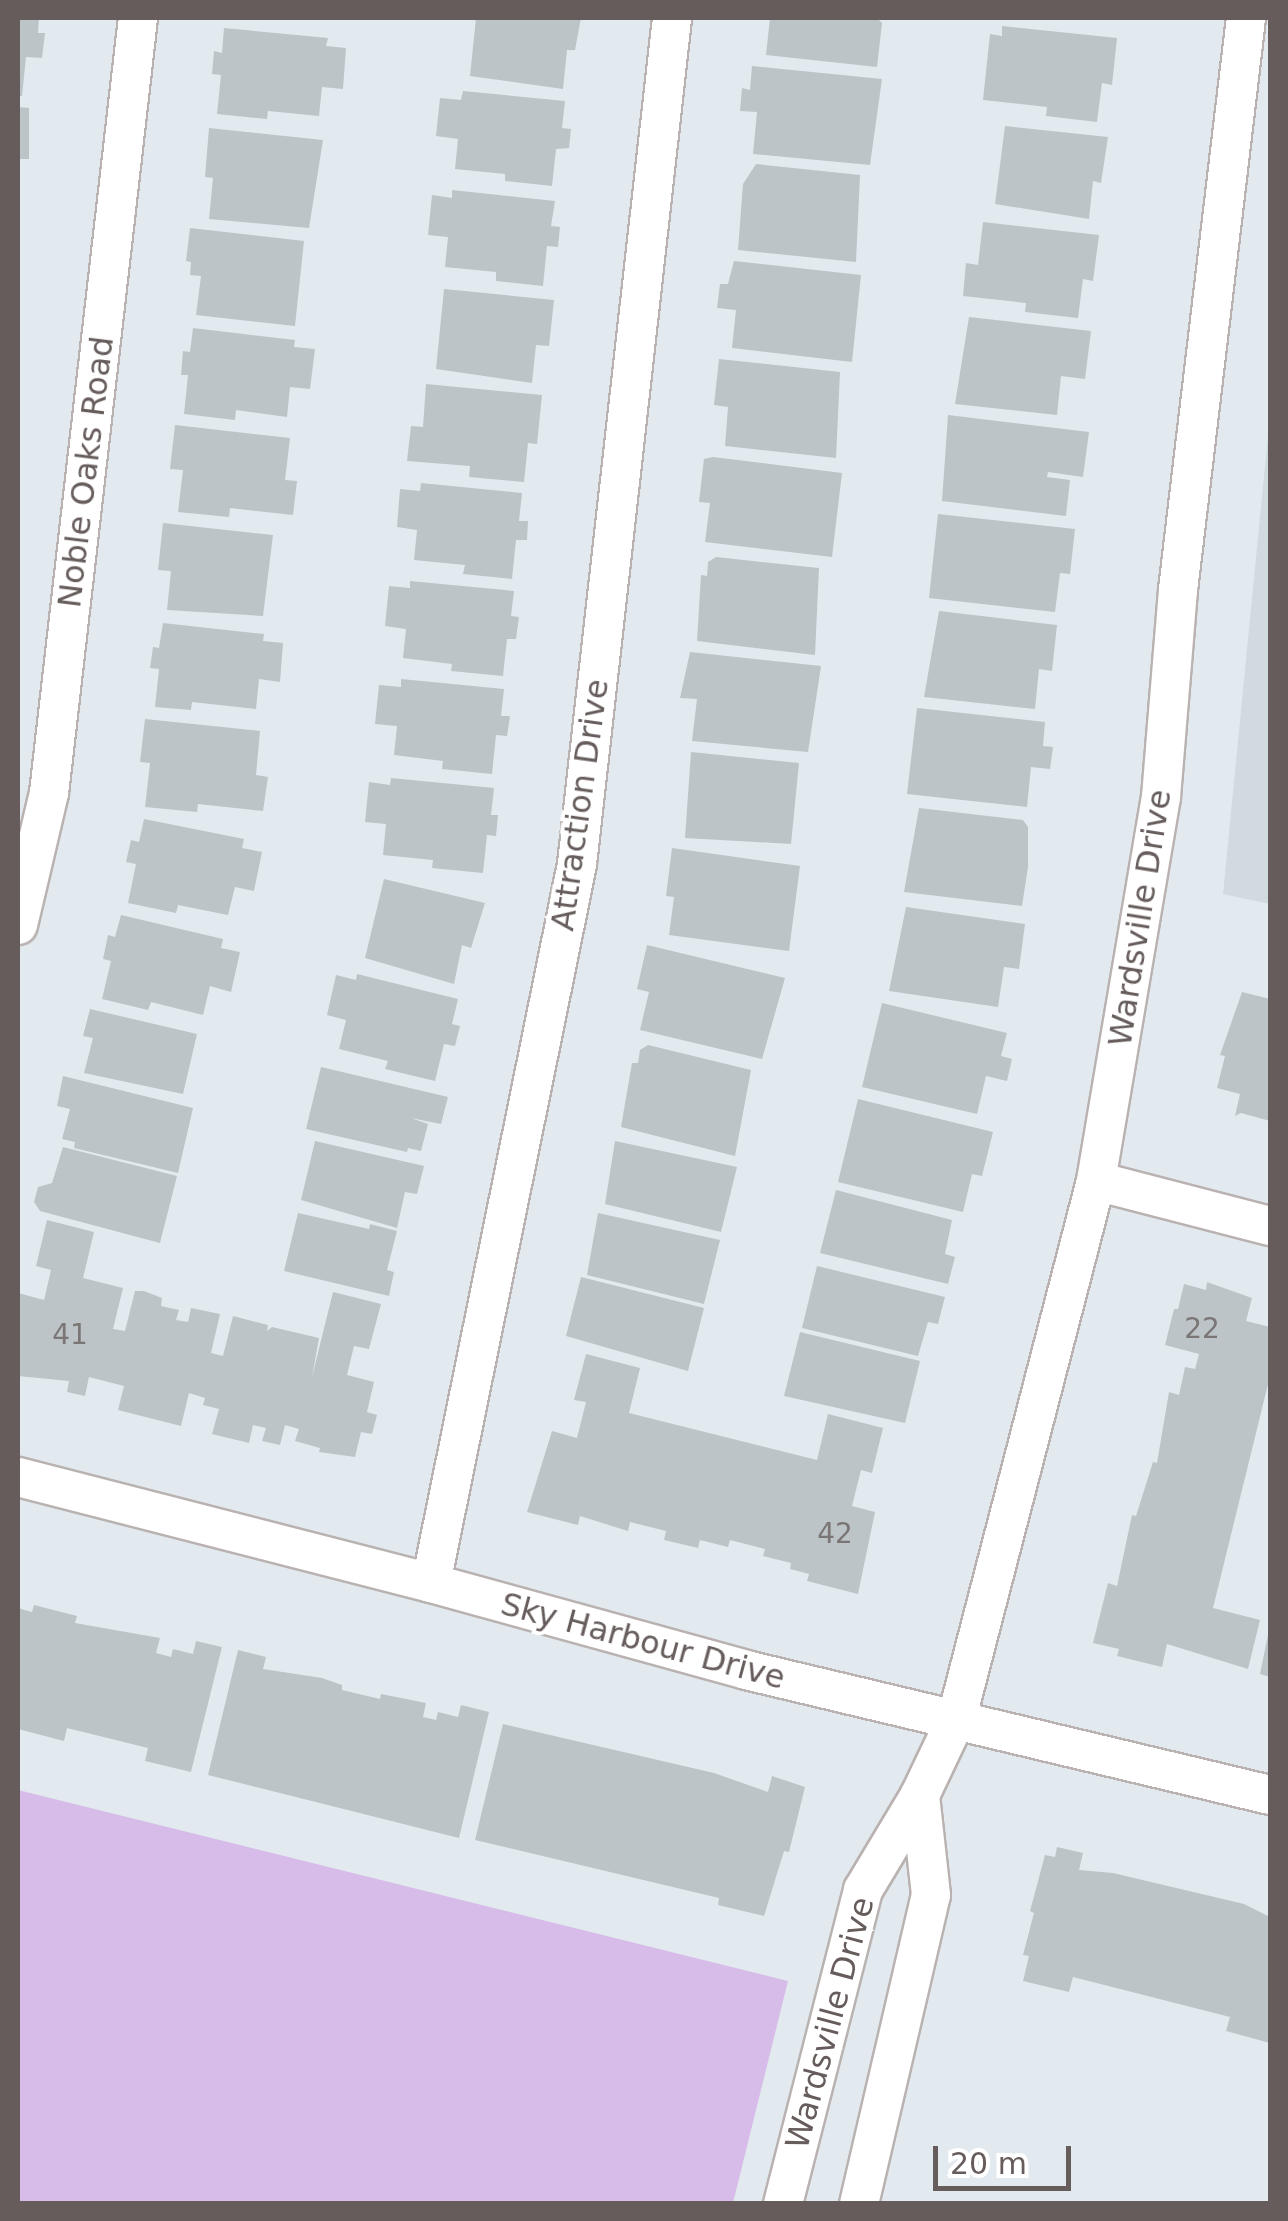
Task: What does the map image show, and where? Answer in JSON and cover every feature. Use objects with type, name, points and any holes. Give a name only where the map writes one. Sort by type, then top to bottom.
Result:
[{"type":"street","name":"Noble Oaks Road","points":[[18,925],[48,793],[138,18]]},
{"type":"street","name":"Attraction Drive","points":[[431,1583],[577,864],[672,18]]},
{"type":"street","name":"Wardsville Drive","points":[[782,2204],[863,1890],[920,1795],[957,1718],[1096,1181],[1161,797],[1178,590],[1246,18]]},
{"type":"street","points":[[1096,1181],[1270,1226]]},
{"type":"street","name":"Sky Harbour Drive","points":[[18,1477],[431,1583],[746,1670],[1270,1795]]},
{"type":"street","name":"Wardsville Drive","points":[[858,2204],[931,1894],[920,1795]]},
{"type":"shaded area","points":[[1270,415],[1270,904],[1223,894]]},
{"type":"shaded area","points":[[18,1790],[788,1981],[733,2203],[18,2203]]},
{"type":"building","points":[[18,18],[39,18],[38,33],[45,33],[42,58],[26,57],[22,96],[18,96]]},
{"type":"building","points":[[476,18],[581,18],[575,50],[567,50],[563,89],[470,76]]},
{"type":"building","points":[[770,18],[877,18],[882,23],[877,67],[766,55]]},
{"type":"building","points":[[1002,26],[1117,38],[1112,85],[1102,83],[1097,122],[1046,116],[1047,107],[983,100],[990,34],[1002,36]]},
{"type":"building","points":[[224,28],[328,38],[326,46],[346,48],[343,89],[322,87],[319,116],[268,111],[267,119],[217,114],[221,75],[212,74],[214,51],[222,53]]},
{"type":"building","points":[[752,66],[882,79],[870,165],[753,154],[757,112],[740,111],[742,88],[750,90]]},
{"type":"building","points":[[463,91],[565,101],[562,128],[571,129],[569,148],[556,149],[552,186],[505,181],[505,174],[455,169],[458,139],[436,136],[440,98],[461,100]]},
{"type":"building","points":[[18,107],[29,108],[29,159],[18,159]]},
{"type":"building","points":[[1005,126],[1108,137],[1101,183],[1093,181],[1089,219],[995,204]]},
{"type":"building","points":[[209,128],[323,140],[309,228],[209,219],[213,178],[205,177]]},
{"type":"building","points":[[756,164],[860,175],[856,262],[738,250],[743,184]]},
{"type":"building","points":[[452,190],[555,201],[551,226],[560,227],[558,247],[547,246],[543,286],[496,281],[496,272],[445,267],[448,237],[428,235],[432,195],[452,198]]},
{"type":"building","points":[[983,222],[1099,235],[1093,281],[1083,279],[1078,318],[1025,312],[1026,303],[963,296],[966,263],[978,265]]},
{"type":"building","points":[[190,228],[304,241],[295,326],[196,315],[201,276],[190,275],[191,262],[186,261]]},
{"type":"building","points":[[734,261],[861,275],[852,362],[732,348],[736,310],[717,308],[720,284],[728,284]]},
{"type":"building","points":[[444,289],[554,300],[549,346],[536,345],[532,383],[436,369]]},
{"type":"building","points":[[969,317],[1091,331],[1085,379],[1061,376],[1057,415],[955,404]]},
{"type":"building","points":[[193,328],[295,340],[294,347],[315,349],[310,389],[290,387],[287,417],[236,410],[235,420],[184,414],[188,375],[181,375],[183,351],[190,352]]},
{"type":"building","points":[[719,359],[840,372],[836,458],[725,446],[728,407],[714,405]]},
{"type":"building","points":[[426,384],[542,395],[537,444],[528,443],[524,482],[469,477],[470,466],[407,461],[411,426],[423,427]]},
{"type":"building","points":[[948,415],[1089,432],[1083,477],[1048,472],[1047,477],[1070,480],[1066,516],[942,501]]},
{"type":"building","points":[[175,425],[290,438],[285,480],[297,481],[293,515],[230,508],[229,517],[178,512],[183,470],[170,469]]},
{"type":"building","points":[[704,459],[842,473],[832,557],[705,542],[710,503],[699,502]]},
{"type":"building","points":[[421,483],[522,493],[519,521],[528,521],[527,540],[516,540],[512,579],[463,574],[465,565],[414,560],[417,530],[397,527],[400,489],[420,491]]},
{"type":"building","points":[[938,514],[1075,529],[1070,574],[1060,573],[1055,612],[929,598]]},
{"type":"building","points":[[163,523],[273,535],[263,616],[167,610],[171,571],[158,570]]},
{"type":"building","points":[[716,557],[819,568],[815,655],[697,641],[701,575],[707,576],[708,562]]},
{"type":"building","points":[[410,581],[514,591],[511,616],[519,617],[516,639],[507,639],[503,676],[451,671],[452,664],[403,658],[406,629],[385,626],[389,586],[410,588]]},
{"type":"building","points":[[939,611],[1057,625],[1052,671],[1039,669],[1035,709],[924,697]]},
{"type":"building","points":[[163,623],[264,634],[263,641],[283,643],[280,682],[259,679],[256,709],[192,702],[191,710],[155,707],[159,669],[150,668],[153,647],[159,648]]},
{"type":"building","points":[[690,652],[821,666],[808,752],[692,741],[697,699],[680,698]]},
{"type":"building","points":[[401,679],[504,689],[501,716],[510,716],[507,736],[496,735],[492,774],[442,769],[443,761],[394,755],[397,726],[375,724],[379,685],[401,687]]},
{"type":"building","points":[[917,708],[1045,722],[1043,746],[1053,747],[1050,769],[1031,767],[1027,807],[907,794]]},
{"type":"building","points":[[145,719],[260,731],[256,775],[268,777],[263,811],[198,804],[197,812],[145,807],[150,763],[140,762]]},
{"type":"building","points":[[691,752],[799,763],[791,844],[685,838]]},
{"type":"building","points":[[391,778],[494,788],[491,815],[498,815],[496,836],[487,835],[483,873],[432,868],[433,860],[383,855],[386,824],[365,822],[369,782],[390,785]]},
{"type":"building","points":[[919,808],[1023,820],[1028,827],[1028,867],[1022,906],[904,892]]},
{"type":"building","points":[[144,819],[244,839],[242,848],[262,852],[254,891],[235,887],[228,915],[178,905],[176,913],[128,903],[136,864],[126,862],[131,840],[139,842]]},
{"type":"building","points":[[672,848],[800,866],[789,951],[669,935],[674,897],[666,896]]},
{"type":"building","points":[[384,879],[485,903],[471,948],[462,945],[454,984],[365,958]]},
{"type":"building","points":[[906,907],[1025,924],[1019,969],[1004,967],[998,1007],[889,991]]},
{"type":"building","points":[[121,915],[223,939],[221,948],[240,952],[231,992],[210,986],[203,1015],[151,1002],[148,1010],[102,999],[111,961],[103,959],[108,935],[115,937]]},
{"type":"building","points":[[647,945],[785,978],[762,1059],[640,1030],[649,992],[637,989]]},
{"type":"building","points":[[357,974],[458,999],[452,1024],[460,1026],[455,1046],[444,1044],[435,1081],[385,1069],[388,1061],[339,1049],[346,1020],[327,1015],[336,975],[356,980]]},
{"type":"building","points":[[1242,992],[1270,999],[1270,1121],[1241,1113],[1235,1116],[1240,1094],[1217,1088],[1225,1056],[1220,1055]]},
{"type":"building","points":[[882,1003],[1007,1033],[1001,1056],[1012,1059],[1007,1081],[986,1076],[977,1114],[862,1087]]},
{"type":"building","points":[[90,1009],[197,1034],[183,1094],[84,1073],[93,1038],[83,1036]]},
{"type":"building","points":[[648,1045],[751,1070],[735,1156],[621,1127],[632,1063],[638,1063],[640,1050]]},
{"type":"building","points":[[321,1067],[448,1097],[441,1124],[411,1118],[428,1124],[421,1151],[408,1148],[407,1152],[306,1129]]},
{"type":"building","points":[[63,1076],[193,1108],[178,1173],[74,1148],[75,1142],[62,1139],[70,1109],[57,1106]]},
{"type":"building","points":[[858,1099],[993,1132],[982,1176],[972,1174],[963,1212],[838,1182]]},
{"type":"building","points":[[315,1141],[424,1166],[417,1194],[405,1192],[397,1228],[301,1200]]},
{"type":"building","points":[[615,1141],[737,1167],[721,1232],[605,1204]]},
{"type":"building","points":[[63,1147],[177,1176],[160,1243],[40,1211],[34,1202],[38,1187],[52,1183]]},
{"type":"building","points":[[836,1190],[952,1220],[945,1254],[955,1257],[948,1284],[820,1253]]},
{"type":"building","points":[[298,1213],[369,1229],[370,1224],[397,1231],[387,1270],[394,1272],[389,1296],[284,1271]]},
{"type":"building","points":[[598,1213],[720,1240],[704,1304],[587,1275]]},
{"type":"building","points":[[47,1220],[94,1232],[83,1278],[123,1288],[113,1329],[125,1331],[135,1291],[144,1291],[162,1298],[161,1306],[179,1310],[176,1320],[188,1322],[191,1308],[220,1314],[211,1353],[223,1356],[233,1316],[268,1325],[267,1331],[272,1327],[319,1338],[312,1377],[333,1292],[381,1304],[369,1349],[354,1346],[347,1375],[374,1382],[367,1412],[377,1415],[372,1434],[361,1432],[355,1457],[319,1452],[320,1448],[295,1441],[299,1429],[285,1425],[280,1445],[262,1441],[266,1428],[253,1425],[249,1443],[212,1434],[219,1409],[203,1405],[205,1398],[189,1393],[181,1426],[118,1410],[124,1386],[89,1377],[85,1396],[67,1392],[69,1381],[18,1376],[18,1293],[44,1300],[51,1270],[36,1266]]},
{"type":"building","points":[[817,1266],[945,1297],[938,1324],[928,1322],[918,1356],[802,1328]]},
{"type":"building","points":[[581,1277],[704,1308],[688,1371],[566,1336]]},
{"type":"building","points":[[1207,1282],[1252,1298],[1246,1321],[1270,1327],[1270,1376],[1213,1608],[1260,1620],[1248,1669],[1167,1644],[1162,1667],[1117,1656],[1119,1649],[1093,1643],[1108,1583],[1117,1586],[1132,1515],[1136,1516],[1153,1462],[1157,1463],[1169,1392],[1179,1395],[1185,1367],[1195,1369],[1199,1354],[1165,1345],[1174,1309],[1178,1309],[1184,1284],[1206,1290]]},
{"type":"building","points":[[800,1332],[920,1361],[905,1423],[784,1396]]},
{"type":"building","points":[[586,1354],[640,1368],[629,1413],[817,1460],[828,1414],[883,1428],[872,1473],[861,1470],[852,1506],[875,1512],[858,1594],[807,1581],[809,1574],[790,1569],[791,1563],[763,1556],[765,1549],[730,1540],[728,1547],[700,1540],[698,1548],[664,1540],[666,1531],[630,1522],[628,1531],[580,1516],[578,1525],[527,1512],[552,1431],[577,1438],[586,1402],[574,1400]]},
{"type":"building","points":[[34,1605],[77,1616],[75,1623],[160,1638],[156,1653],[171,1657],[173,1649],[193,1654],[196,1641],[222,1647],[191,1772],[145,1761],[148,1748],[67,1728],[64,1741],[18,1729],[18,1608],[32,1612]]},
{"type":"building","points":[[1270,1625],[1270,1677],[1260,1674]]},
{"type":"building","points":[[238,1650],[266,1657],[263,1669],[322,1678],[342,1685],[342,1690],[380,1699],[381,1694],[426,1703],[423,1717],[436,1720],[438,1712],[458,1717],[461,1705],[489,1712],[459,1838],[208,1775]]},
{"type":"building","points":[[503,1724],[714,1773],[768,1792],[772,1776],[805,1787],[789,1852],[784,1851],[764,1916],[718,1905],[719,1898],[475,1840]]},
{"type":"building","points":[[1057,1847],[1083,1853],[1079,1870],[1113,1873],[1244,1904],[1270,1917],[1270,2043],[1226,2031],[1230,2017],[1073,1977],[1069,1992],[1023,1981],[1029,1956],[1023,1955],[1034,1913],[1030,1911],[1045,1855],[1055,1857]]}]
